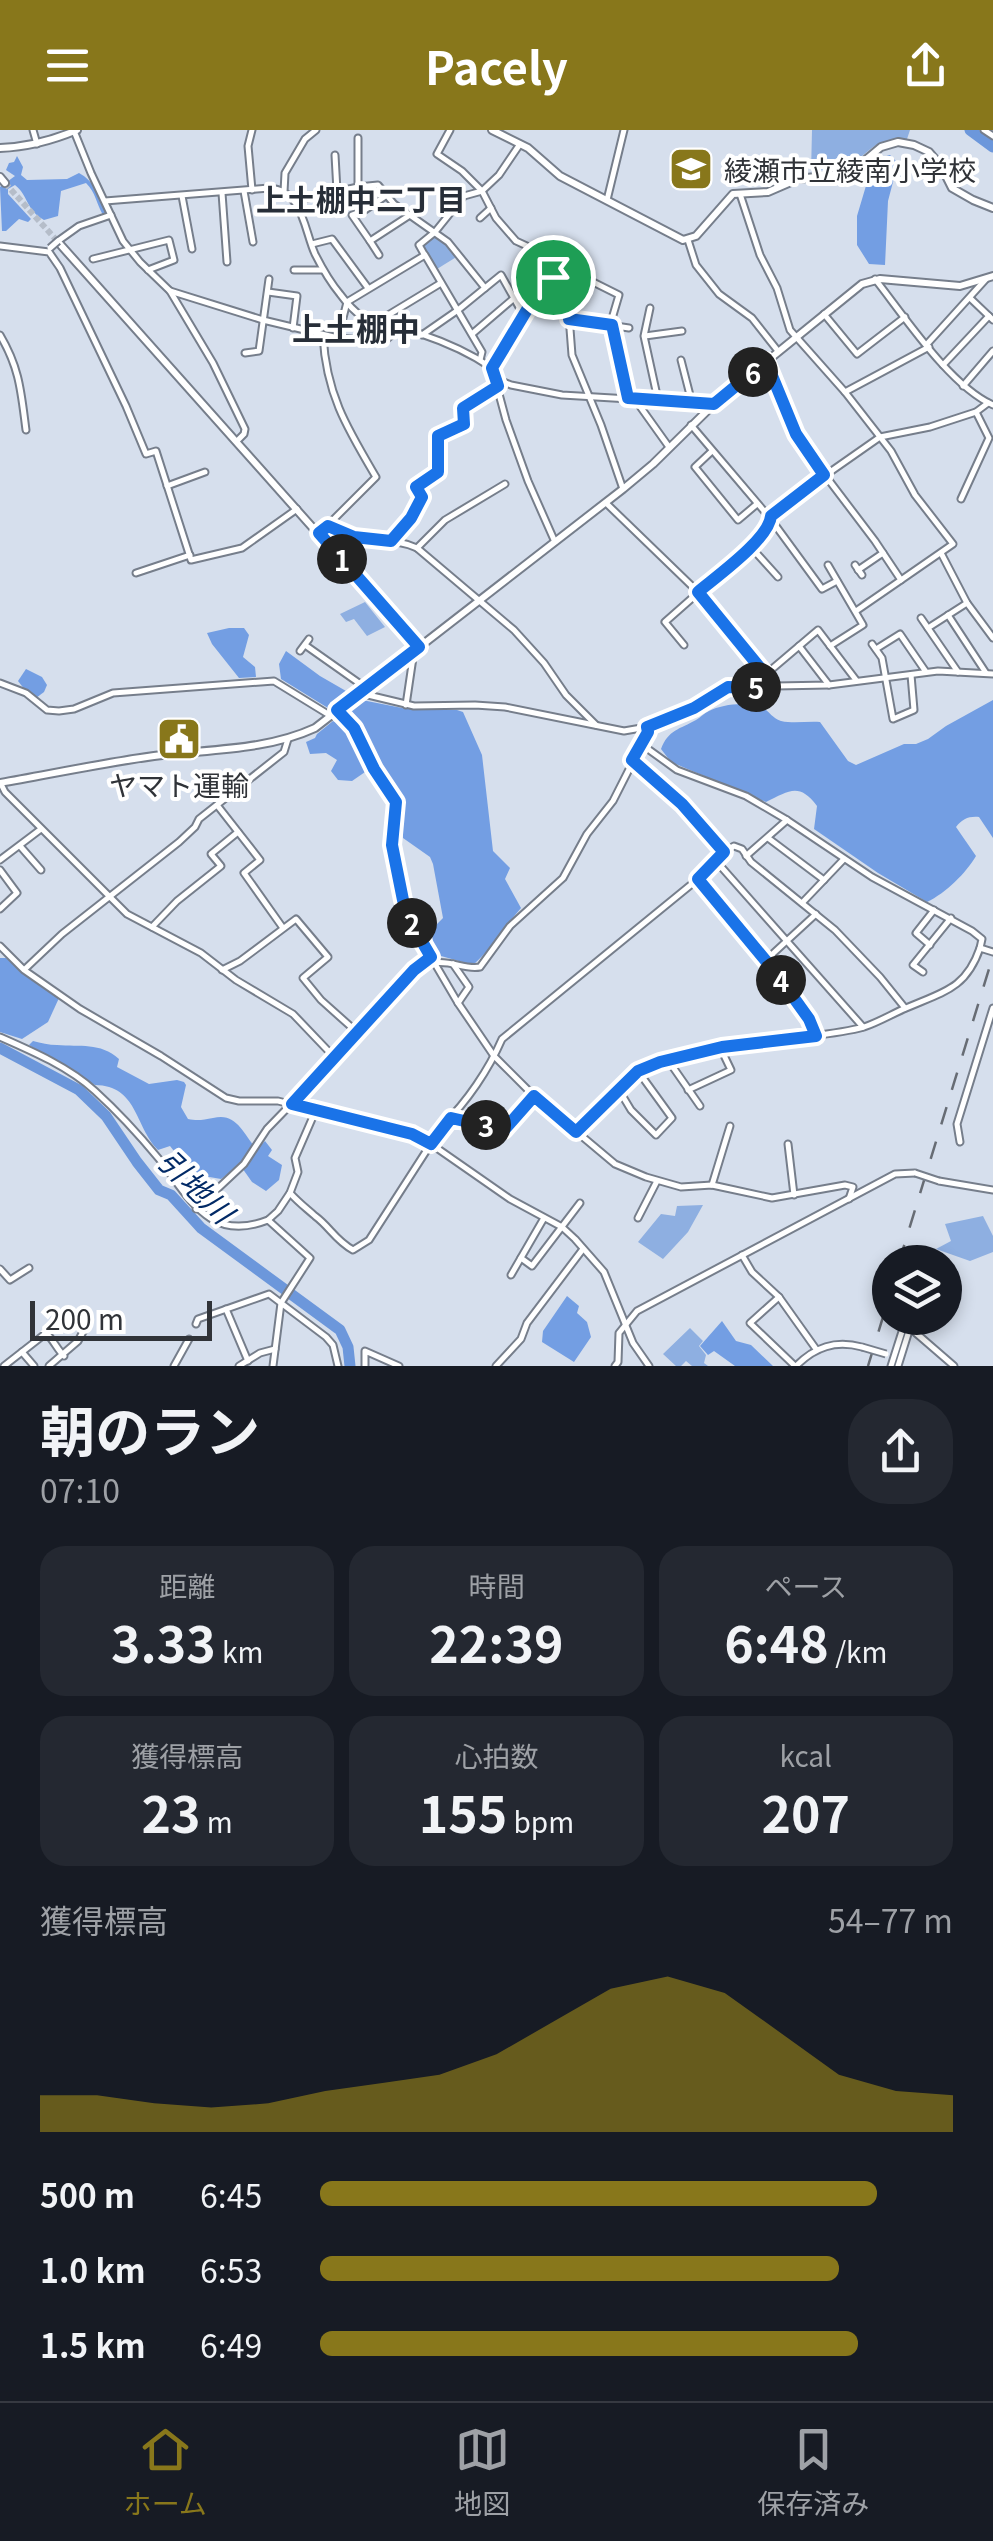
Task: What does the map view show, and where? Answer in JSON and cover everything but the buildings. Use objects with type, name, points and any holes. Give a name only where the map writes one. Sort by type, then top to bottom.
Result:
[{"type":"street","points":[[33,130],[36,144]]},
{"type":"street","points":[[252,130],[248,190],[253,242]]},
{"type":"street","points":[[284,192],[285,172],[305,138],[316,130]]},
{"type":"street","points":[[450,130],[437,154],[482,191],[512,236],[537,255],[568,304],[572,355],[623,489]]},
{"type":"street","points":[[492,130],[532,151],[560,176],[678,239],[696,236],[727,197],[739,192],[768,192],[798,180],[841,174],[857,167],[880,147],[898,142],[929,152],[952,188],[993,208]]},
{"type":"street","points":[[607,201],[624,130]]},
{"type":"street","points":[[0,148],[23,148],[75,131],[129,249],[170,292],[213,364],[244,429],[237,442]]},
{"type":"street","points":[[358,138],[358,187]]},
{"type":"street","points":[[480,360],[482,352],[419,245],[464,196],[482,191],[502,172],[520,144]]},
{"type":"street","points":[[334,155],[337,191]]},
{"type":"street","points":[[294,201],[378,185],[394,204],[462,256],[485,288]]},
{"type":"street","points":[[105,201],[269,188],[284,192],[294,201],[324,270],[347,302],[374,324],[395,332],[422,335],[492,368],[528,482],[555,542]]},
{"type":"street","points":[[739,192],[760,255],[795,337],[892,451],[915,496],[954,544],[856,612]]},
{"type":"street","points":[[222,193],[227,262]]},
{"type":"street","points":[[379,254],[352,214],[387,195]]},
{"type":"street","points":[[182,196],[192,250]]},
{"type":"street","points":[[480,218],[491,208]]},
{"type":"street","points":[[370,240],[410,214]]},
{"type":"street","points":[[0,246],[49,250],[79,226],[111,215]]},
{"type":"street","points":[[312,244],[332,239],[368,289]]},
{"type":"street","points":[[93,259],[169,240],[174,260],[148,270]]},
{"type":"street","points":[[688,240],[696,265],[718,294],[752,318],[778,351]]},
{"type":"street","points":[[59,243],[319,533],[416,649]]},
{"type":"street","points":[[49,250],[146,454],[156,451],[191,560],[242,548],[297,509]]},
{"type":"street","points":[[338,338],[347,302],[425,255]]},
{"type":"street","points":[[294,270],[324,270]]},
{"type":"street","points":[[422,335],[501,275],[524,316]]},
{"type":"street","points":[[492,368],[537,293],[553,277]]},
{"type":"street","points":[[582,278],[619,295],[612,325],[631,398],[669,448]]},
{"type":"street","points":[[845,392],[928,346],[990,278]]},
{"type":"street","points":[[336,1058],[293,1014],[200,953],[127,914],[4,792],[0,783],[152,756],[288,739],[315,728],[606,503],[714,404],[862,284],[876,279],[960,286],[990,278]]},
{"type":"street","points":[[245,353],[260,350],[269,279]]},
{"type":"street","points":[[684,645],[666,622],[768,529],[771,519],[824,475],[880,437],[922,430],[991,404],[963,386],[876,279]]},
{"type":"street","points":[[374,324],[441,284]]},
{"type":"street","points":[[170,292],[338,338],[386,340],[395,332]]},
{"type":"street","points":[[268,292],[297,296],[293,328]]},
{"type":"street","points":[[944,365],[991,318],[970,297]]},
{"type":"street","points":[[472,334],[513,299]]},
{"type":"street","points":[[650,308],[644,336],[658,400]]},
{"type":"street","points":[[823,314],[857,354],[905,317]]},
{"type":"street","points":[[569,319],[629,328]]},
{"type":"street","points":[[644,336],[682,332]]},
{"type":"street","points":[[0,335],[16,368],[26,430]]},
{"type":"street","points":[[319,533],[376,477],[340,415],[328,378],[323,335]]},
{"type":"street","points":[[963,386],[993,351]]},
{"type":"street","points":[[681,360],[692,403]]},
{"type":"street","points":[[766,361],[796,434],[901,580]]},
{"type":"street","points":[[391,541],[411,518],[422,497],[416,487],[438,472],[438,436],[464,424],[463,408],[497,382],[589,396],[714,404]]},
{"type":"street","points":[[961,499],[989,438],[976,412]]},
{"type":"street","points":[[690,426],[771,519],[822,589],[837,581]]},
{"type":"street","points":[[712,451],[696,467],[738,520],[758,504]]},
{"type":"street","points":[[167,486],[205,472]]},
{"type":"street","points":[[417,548],[444,520],[505,484]]},
{"type":"street","points":[[606,503],[698,592],[765,674],[769,688]]},
{"type":"street","points":[[328,526],[354,537],[399,540],[417,548],[514,630],[544,663],[566,696],[598,727]]},
{"type":"street","points":[[750,546],[778,577]]},
{"type":"street","points":[[858,570],[883,553]]},
{"type":"street","points":[[941,554],[993,638]]},
{"type":"street","points":[[136,573],[190,555]]},
{"type":"street","points":[[828,565],[863,625],[830,646]]},
{"type":"street","points":[[928,628],[968,602]]},
{"type":"street","points":[[948,615],[989,674]]},
{"type":"street","points":[[921,618],[958,672]]},
{"type":"street","points":[[765,674],[818,630],[857,681]]},
{"type":"street","points":[[911,675],[914,710],[894,719],[882,658],[874,647],[900,634],[926,672]]},
{"type":"street","points":[[305,645],[368,695],[406,705],[486,705],[624,732],[694,708],[728,687],[829,685],[926,672],[989,674]]},
{"type":"street","points":[[799,646],[829,685]]},
{"type":"street","points":[[406,705],[416,649]]},
{"type":"street","points":[[0,683],[26,693],[47,710],[58,711],[74,709],[113,693],[274,680],[334,713],[354,728],[396,802],[392,845],[403,900],[414,928],[494,1056],[534,1096],[615,1164],[658,1182],[682,1187],[712,1184],[772,1198],[845,1185],[852,1187],[849,1198]]},
{"type":"street","points":[[196,1208],[244,1164],[267,1129],[414,970],[432,960],[480,967],[510,926],[559,883],[587,834],[613,802],[647,727]]},
{"type":"street","points":[[24,970],[62,934],[179,842],[199,819],[284,752],[288,739]]},
{"type":"street","points":[[576,1132],[638,1071],[720,1047],[862,1028],[961,982],[981,948],[982,939],[951,918],[872,877],[746,796],[678,770],[641,744]]},
{"type":"street","points":[[632,760],[682,804],[724,852]]},
{"type":"street","points":[[218,805],[260,860],[244,873],[284,928]]},
{"type":"street","points":[[746,856],[787,820]]},
{"type":"street","points":[[0,860],[41,829]]},
{"type":"street","points":[[152,928],[178,900],[220,866],[211,854],[238,832]]},
{"type":"street","points":[[768,838],[824,880]]},
{"type":"street","points":[[19,846],[41,870]]},
{"type":"street","points":[[290,1192],[334,1237],[353,1250],[369,1240],[502,1039],[734,846],[846,942],[905,1008]]},
{"type":"street","points":[[802,903],[844,859]]},
{"type":"street","points":[[716,861],[862,1028]]},
{"type":"street","points":[[0,870],[17,894],[0,909]]},
{"type":"street","points":[[698,879],[766,960],[809,1019],[816,1036]]},
{"type":"street","points":[[930,945],[916,933],[934,910]]},
{"type":"street","points":[[766,960],[816,914]]},
{"type":"street","points":[[222,970],[296,918],[328,957],[303,978],[358,1034]]},
{"type":"street","points":[[923,972],[913,965],[951,918]]},
{"type":"street","points":[[0,946],[24,970],[80,1008],[226,1098],[278,1101],[412,1134],[510,1199],[562,1228],[604,1272],[633,1343],[648,1366]]},
{"type":"street","points":[[981,948],[993,952]]},
{"type":"street","points":[[454,964],[469,987],[458,1003]]},
{"type":"street","points":[[960,1142],[957,1124],[993,1008]]},
{"type":"street","points":[[0,1037],[45,1059],[97,1092],[157,1156],[196,1208],[230,1227],[268,1220],[278,1211],[298,1172],[296,1158],[315,1111]]},
{"type":"street","points":[[688,1090],[731,1070],[720,1047]]},
{"type":"street","points":[[668,1060],[700,1106]]},
{"type":"street","points":[[619,1090],[656,1134],[672,1118],[638,1071]]},
{"type":"street","points":[[451,1118],[504,1130],[534,1096]]},
{"type":"street","points":[[712,1184],[730,1126]]},
{"type":"street","points":[[788,1144],[794,1195]]},
{"type":"street","points":[[616,1366],[619,1333],[637,1311],[896,1174],[916,1173],[993,1190]]},
{"type":"street","points":[[638,1218],[658,1182]]},
{"type":"street","points":[[521,1258],[532,1266],[580,1203]]},
{"type":"street","points":[[511,1276],[544,1218]]},
{"type":"street","points":[[268,1220],[310,1258],[282,1302],[273,1366]]},
{"type":"street","points":[[496,1366],[521,1339],[527,1323],[584,1248]]},
{"type":"street","points":[[742,1255],[752,1272],[779,1297],[816,1349]]},
{"type":"street","points":[[0,1268],[10,1280],[29,1268]]},
{"type":"street","points":[[196,1324],[269,1294],[326,1337],[333,1345],[338,1366]]},
{"type":"street","points":[[779,1297],[750,1322],[795,1366],[816,1349],[837,1344],[890,1355]]},
{"type":"street","points":[[226,1309],[248,1360]]},
{"type":"street","points":[[49,1366],[64,1356],[84,1330]]},
{"type":"street","points":[[4,1366],[47,1334],[64,1356]]},
{"type":"street","points":[[894,1366],[890,1355],[899,1335]]},
{"type":"street","points":[[894,1366],[907,1335]]},
{"type":"street","points":[[919,1335],[954,1366]]},
{"type":"street","points":[[174,1366],[189,1339]]},
{"type":"street","points":[[240,1366],[275,1349]]},
{"type":"street","points":[[365,1366],[364,1351],[398,1366]]},
{"type":"street","points":[[22,1352],[34,1366]]},
{"type":"street","points":[[57,1361],[66,1366]]},
{"type":"shaded area","points":[[812,130],[910,130],[907,139],[878,144],[845,167],[811,173]]},
{"type":"shaded area","points":[[890,155],[898,163],[888,201],[885,265],[869,264],[857,245],[857,216],[871,169]]},
{"type":"shaded area","points":[[17,156],[23,167],[21,175],[27,180],[67,179],[79,173],[84,176],[99,194],[105,214],[86,183],[61,191],[58,216],[44,220],[15,185],[8,189],[8,194],[31,219],[19,219],[2,231],[0,187],[15,176],[6,170]]},
{"type":"shaded area","points":[[435,237],[447,243],[458,256],[437,269],[424,249]]},
{"type":"shaded area","points":[[365,602],[385,627],[367,636],[354,619],[346,622],[340,614]]},
{"type":"shaded area","points":[[244,628],[249,635],[243,657],[255,667],[256,677],[239,678],[212,644],[207,633]]},
{"type":"shaded area","points":[[286,651],[346,691],[345,694],[328,708],[281,679],[279,664]]},
{"type":"shaded area","points":[[26,669],[42,677],[47,685],[36,698],[18,681]]},
{"type":"shaded area","points":[[357,699],[407,709],[463,712],[482,755],[493,851],[510,868],[505,879],[521,908],[473,965],[441,956],[433,943],[432,929],[443,918],[433,864],[430,857],[403,838],[402,807],[347,708]]},
{"type":"shaded area","points":[[993,700],[993,838],[979,817],[958,824],[956,827],[976,856],[955,882],[927,902],[814,829],[817,806],[805,794],[787,792],[766,802],[671,762],[661,749],[671,734],[707,712],[728,705],[750,705],[763,708],[781,721],[820,722],[848,761],[856,765],[904,744],[928,739]]},
{"type":"shaded area","points":[[333,721],[350,736],[368,770],[352,781],[338,780],[331,771],[337,760],[326,753],[310,754],[306,742]]},
{"type":"shaded area","points":[[0,958],[6,958],[59,998],[48,1022],[22,1039],[0,1032]]},
{"type":"shaded area","points":[[33,1041],[105,1050],[119,1059],[117,1067],[149,1084],[184,1082],[181,1107],[188,1119],[228,1118],[257,1149],[265,1141],[272,1150],[268,1156],[282,1165],[279,1180],[266,1191],[252,1182],[240,1165],[221,1179],[192,1174],[170,1146],[158,1150],[120,1092],[95,1085],[29,1045]]},
{"type":"shaded area","points":[[703,1205],[688,1232],[663,1259],[638,1242],[661,1214],[675,1216],[677,1206]]},
{"type":"shaded area","points":[[983,1216],[993,1236],[993,1252],[970,1261],[962,1258],[962,1245],[944,1245],[951,1241],[945,1224]]},
{"type":"shaded area","points":[[567,1296],[579,1306],[577,1313],[587,1322],[591,1337],[574,1362],[542,1342],[543,1331]]},
{"type":"shaded area","points":[[722,1321],[736,1341],[751,1345],[773,1366],[735,1366],[714,1351],[708,1355],[700,1346]]},
{"type":"shaded area","points":[[690,1328],[703,1341],[699,1346],[708,1366],[692,1366],[686,1361],[676,1366],[663,1354]]},
{"type":"waterway","points":[[970,130],[993,147]]},
{"type":"waterway","name":"引地川","points":[[0,1048],[79,1090],[106,1116],[159,1190],[171,1195],[201,1228],[340,1330],[348,1347],[350,1366]]},
{"type":"tunnel","points":[[5,183],[59,243]]},
{"type":"railway","points":[[904,1245],[993,956]]},
{"type":"railway","points":[[868,1366],[877,1335]]},
{"type":"place","name":"綾瀬市立綾南小学校","points":[[691,169]]},
{"type":"place","name":"ヤマト運輸","points":[[179,739]]},
{"type":"district","name":"上土棚中二丁目","points":[[361,198]]},
{"type":"district","name":"上土棚中","points":[[356,327]]},
{"type":"route","points":[[553,277],[568,304],[569,319],[612,325],[628,398],[714,404],[766,361],[796,434],[824,475],[771,516],[768,529],[758,540],[698,592],[765,674],[769,688],[728,687],[694,708],[647,727],[632,760],[682,804],[724,852],[698,879],[776,973],[809,1019],[816,1036],[722,1047],[660,1062],[638,1071],[576,1132],[534,1096],[504,1130],[451,1118],[431,1144],[412,1134],[292,1104],[414,970],[431,957],[403,900],[392,845],[397,811],[394,796],[379,778],[354,728],[337,710],[419,647],[319,533],[328,526],[354,537],[391,541],[411,518],[422,497],[416,487],[438,472],[438,436],[464,424],[463,408],[498,386],[492,368],[537,293],[553,277]]}]
